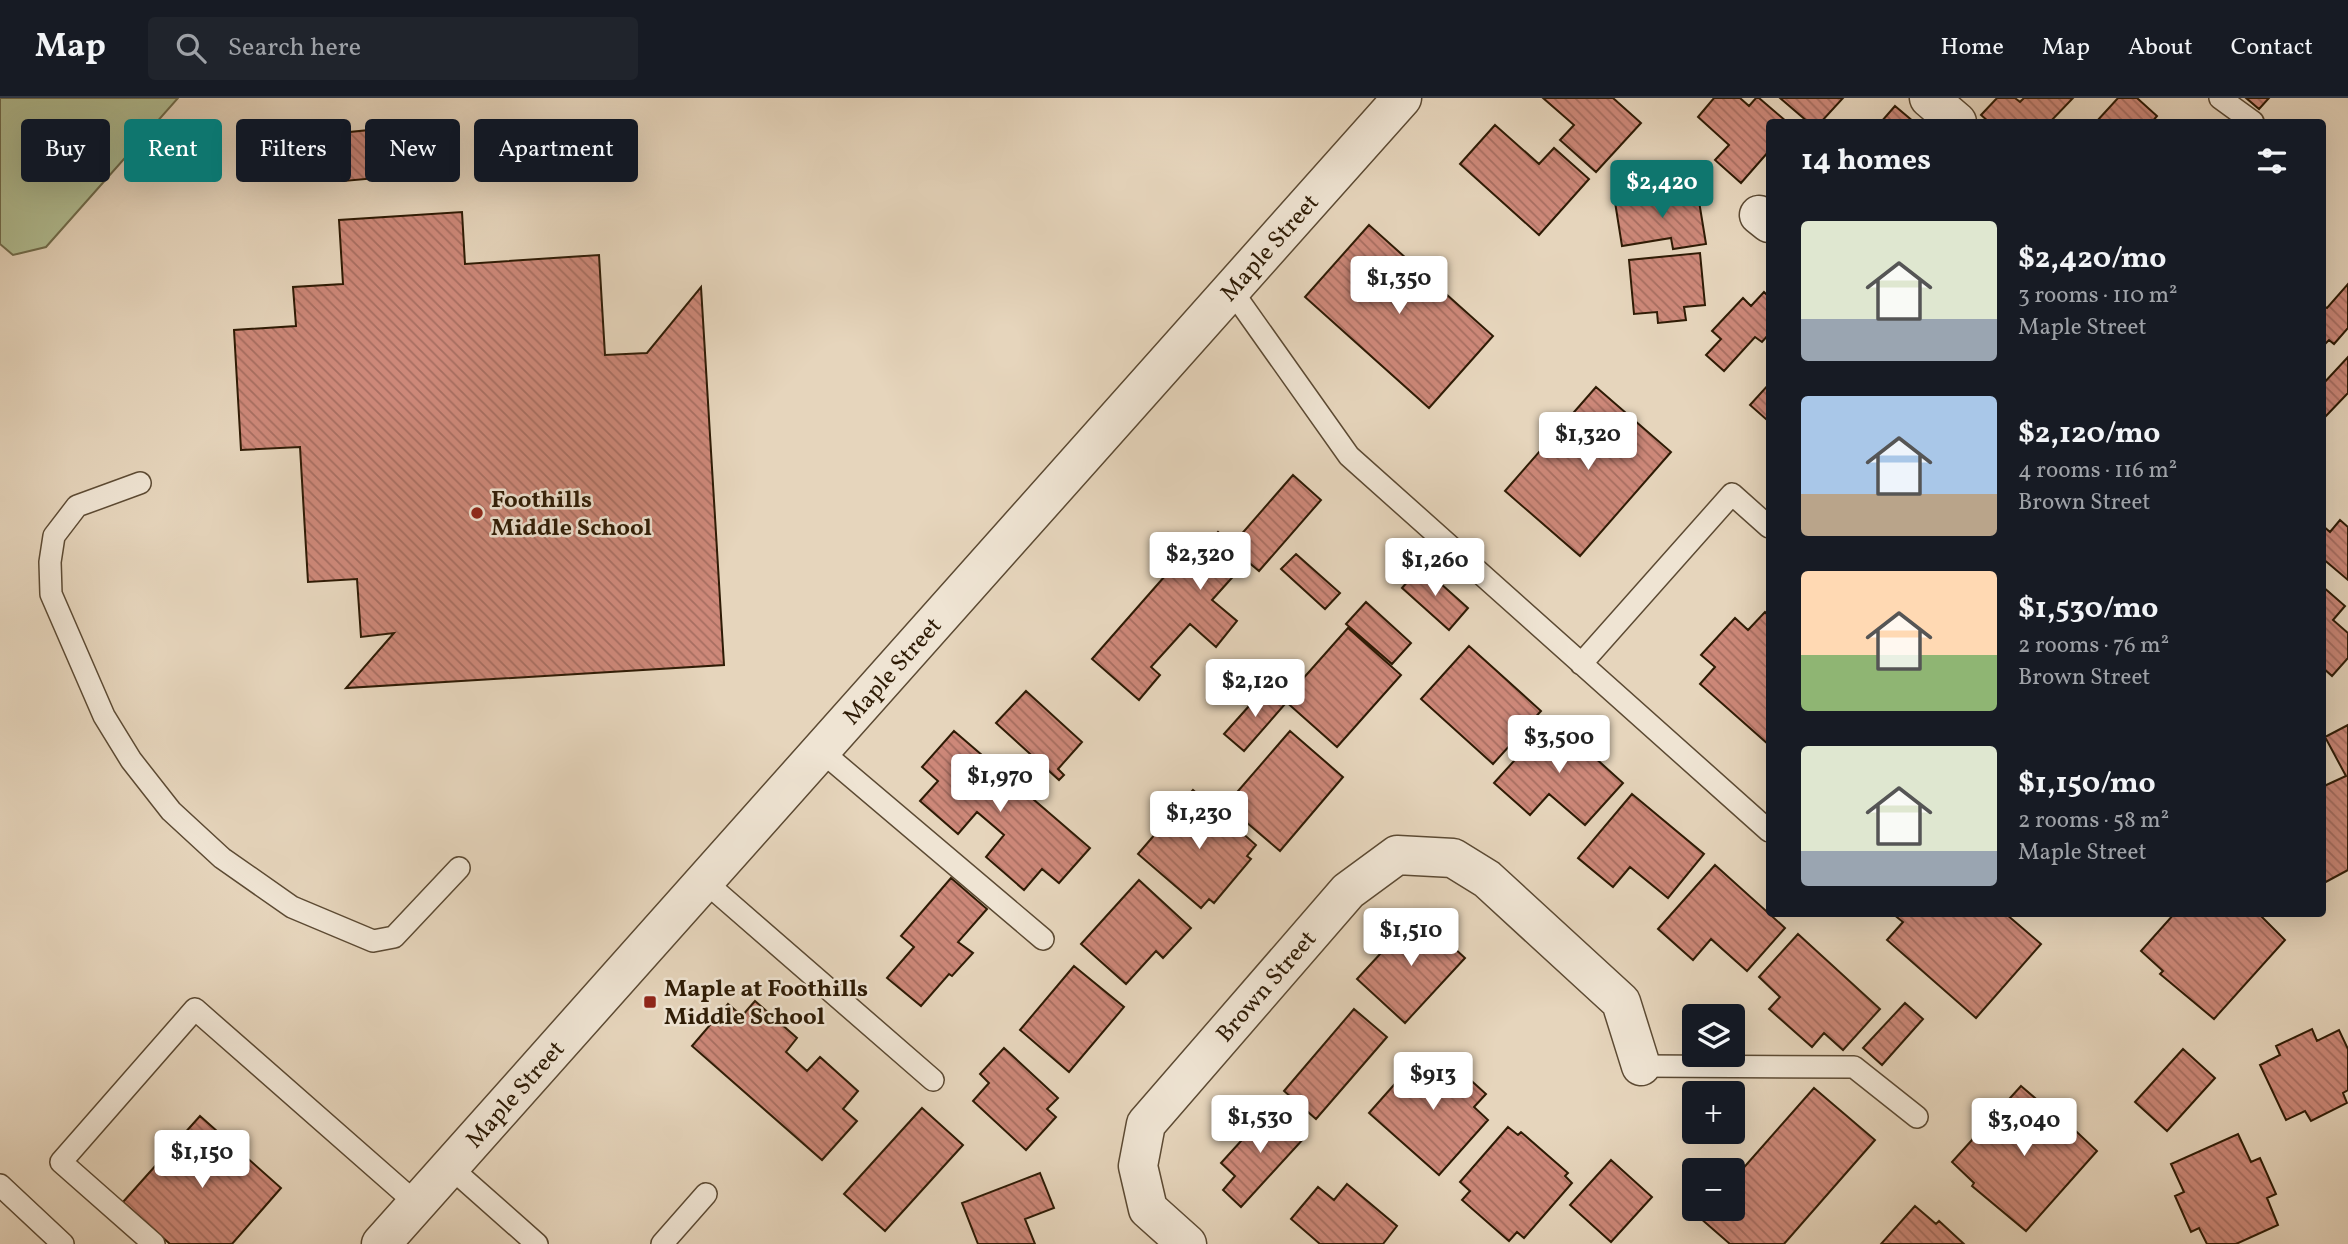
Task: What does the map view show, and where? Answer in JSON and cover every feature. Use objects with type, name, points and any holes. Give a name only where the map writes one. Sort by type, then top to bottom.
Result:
[{"type":"street","name":"Maple Street","points":[[381,1244],[1402,98]]},
{"type":"street","points":[[1928,98],[1953,119]]},
{"type":"street","name":"Brown Street","points":[[1187,1244],[1148,1209],[1138,1166],[1146,1124],[1348,891],[1397,855],[1453,858],[1487,879],[1621,1002],[1641,1066]]},
{"type":"lane","points":[[2220,98],[2249,119]]},
{"type":"lane","points":[[1232,291],[1349,456],[1766,828]]},
{"type":"lane","points":[[140,483],[77,506],[54,536],[50,562],[51,594],[104,716],[131,760],[172,811],[222,858],[292,907],[373,941],[394,937],[458,868]]},
{"type":"lane","points":[[1581,664],[1732,494],[1766,524]]},
{"type":"lane","points":[[820,750],[1043,939]]},
{"type":"lane","points":[[703,880],[933,1080]]},
{"type":"lane","points":[[154,1244],[61,1162],[195,1009],[416,1204]]},
{"type":"lane","points":[[1641,1066],[1854,1067],[1917,1117]]},
{"type":"lane","points":[[450,1167],[537,1244]]},
{"type":"lane","points":[[0,1185],[63,1244]]},
{"type":"lane","points":[[662,1244],[706,1195]]},
{"type":"green space","points":[[0,98],[178,98],[159,119],[124,119],[124,159],[110,175],[110,119],[21,119],[21,182],[104,182],[46,247],[13,255],[0,244]]},
{"type":"building","points":[[1543,98],[1613,98],[1641,123],[1596,172],[1560,140],[1574,125]]},
{"type":"building","points":[[1714,98],[1740,98],[1749,106],[1759,98],[1784,119],[1766,119],[1766,154],[1741,183],[1715,160],[1729,145],[1698,117]]},
{"type":"building","points":[[1780,98],[1843,98],[1824,119],[1804,119]]},
{"type":"building","points":[[1997,98],[2015,98],[2020,102],[2024,98],[2073,98],[2053,119],[1986,119],[1981,115]]},
{"type":"building","points":[[2118,98],[2137,98],[2157,116],[2154,119],[2099,119]]},
{"type":"building","points":[[2246,98],[2269,98],[2259,109]]},
{"type":"building","points":[[1895,106],[1910,119],[1884,119]]},
{"type":"building","points":[[1495,125],[1539,164],[1554,148],[1589,179],[1539,235],[1460,164]]},
{"type":"building","points":[[365,130],[365,179],[351,180],[351,132]]},
{"type":"building","points":[[1697,189],[1706,244],[1673,249],[1671,238],[1622,246],[1615,202]]},
{"type":"building","points":[[462,212],[465,264],[599,255],[605,355],[647,353],[701,287],[724,665],[346,688],[394,633],[361,637],[357,579],[308,582],[300,447],[241,450],[234,330],[296,326],[293,287],[343,284],[339,220]]},
{"type":"building","points":[[1369,225],[1493,336],[1429,408],[1305,297]]},
{"type":"building","points":[[1700,253],[1705,305],[1684,307],[1686,320],[1658,323],[1657,312],[1634,314],[1629,260]]},
{"type":"building","points":[[2348,284],[2348,328],[2334,344],[2329,340],[2326,343],[2327,308]]},
{"type":"building","points":[[1764,292],[1766,294],[1766,337],[1762,342],[1755,337],[1724,371],[1706,355],[1721,339],[1712,331],[1743,298],[1751,306]]},
{"type":"building","points":[[2348,357],[2348,393],[2326,416],[2326,381]]},
{"type":"building","points":[[1596,387],[1671,452],[1580,556],[1505,491]]},
{"type":"building","points":[[1766,387],[1766,419],[1750,405]]},
{"type":"building","points":[[1293,475],[1321,500],[1259,571],[1247,561],[1212,600],[1237,621],[1216,647],[1190,624],[1151,667],[1160,675],[1139,700],[1092,659],[1172,568],[1180,575],[1218,532],[1232,545]]},
{"type":"building","points":[[2340,520],[2348,527],[2348,580],[2326,561],[2326,528],[2330,532]]},
{"type":"building","points":[[1296,554],[1340,593],[1325,609],[1281,569]]},
{"type":"building","points":[[1421,566],[1468,608],[1449,630],[1402,588]]},
{"type":"building","points":[[2326,589],[2345,606],[2333,620],[2348,633],[2348,658],[2332,676],[2326,671]]},
{"type":"building","points":[[1366,602],[1411,643],[1392,664],[1346,624]]},
{"type":"building","points":[[1766,613],[1766,742],[1700,684],[1715,667],[1701,655],[1735,618],[1748,630]]},
{"type":"building","points":[[1348,628],[1401,675],[1337,747],[1284,700]]},
{"type":"building","points":[[1469,646],[1541,711],[1493,764],[1421,699]]},
{"type":"building","points":[[1266,687],[1285,704],[1244,751],[1224,734]]},
{"type":"building","points":[[1026,691],[1082,742],[1058,769],[1064,775],[1059,780],[996,723]]},
{"type":"building","points":[[1552,719],[1623,783],[1585,825],[1549,794],[1530,815],[1494,783]]},
{"type":"building","points":[[2348,725],[2348,870],[2326,882],[2326,785],[2346,776],[2326,736]]},
{"type":"building","points":[[954,731],[1090,848],[1059,883],[1042,869],[1024,890],[986,857],[1004,835],[977,812],[958,834],[920,801],[938,781],[922,767]]},
{"type":"building","points":[[1290,731],[1343,777],[1280,851],[1226,805]]},
{"type":"building","points":[[1193,790],[1256,845],[1247,856],[1251,859],[1214,903],[1209,899],[1201,908],[1138,854]]},
{"type":"building","points":[[1632,794],[1704,854],[1668,898],[1630,867],[1613,887],[1578,858]]},
{"type":"building","points":[[1715,865],[1766,911],[1766,917],[1773,917],[1785,928],[1747,971],[1711,939],[1693,960],[1658,929]]},
{"type":"building","points":[[951,878],[987,909],[958,942],[973,953],[952,976],[949,974],[921,1006],[887,978],[914,947],[901,936]]},
{"type":"building","points":[[1139,880],[1191,928],[1163,958],[1156,951],[1126,984],[1081,944]]},
{"type":"building","points":[[1417,914],[1465,958],[1405,1023],[1357,979]]},
{"type":"building","points":[[1897,917],[2010,917],[2041,944],[1976,1018],[1887,940],[1903,922]]},
{"type":"building","points":[[2171,917],[2262,917],[2285,940],[2214,1019],[2160,974],[2163,971],[2141,951]]},
{"type":"building","points":[[1798,934],[1880,1009],[1843,1050],[1824,1033],[1812,1047],[1769,1009],[1780,997],[1759,977]]},
{"type":"building","points":[[1074,966],[1124,1007],[1069,1072],[1020,1030]]},
{"type":"building","points":[[755,1001],[797,1038],[786,1052],[807,1071],[820,1057],[858,1091],[843,1109],[857,1121],[822,1160],[692,1046],[728,1004],[742,1016]]},
{"type":"building","points":[[1905,1003],[1923,1019],[1882,1065],[1863,1048]]},
{"type":"building","points":[[1354,1009],[1387,1037],[1316,1119],[1284,1091]]},
{"type":"building","points":[[2312,1029],[2317,1041],[2339,1030],[2348,1049],[2348,1090],[2343,1093],[2347,1103],[2311,1121],[2305,1111],[2286,1120],[2260,1065],[2280,1055],[2276,1046]]},
{"type":"building","points":[[1004,1048],[1058,1098],[1047,1109],[1056,1117],[1026,1150],[973,1101],[989,1083],[980,1074]]},
{"type":"building","points":[[2183,1049],[2215,1078],[2167,1131],[2135,1102]]},
{"type":"building","points":[[1444,1056],[1486,1094],[1474,1107],[1488,1120],[1439,1175],[1369,1113],[1417,1059],[1431,1071]]},
{"type":"building","points":[[2021,1086],[2042,1104],[2044,1101],[2097,1151],[2026,1231],[1972,1186],[1974,1183],[1952,1162]]},
{"type":"building","points":[[1814,1088],[1875,1140],[1784,1244],[1730,1244],[1703,1221],[1745,1221],[1745,1166]]},
{"type":"building","points":[[1272,1107],[1305,1137],[1241,1207],[1223,1190],[1235,1176],[1221,1163]]},
{"type":"building","points":[[922,1108],[963,1145],[885,1231],[844,1194]]},
{"type":"building","points":[[200,1116],[281,1188],[232,1244],[170,1244],[123,1202]]},
{"type":"building","points":[[1508,1127],[1518,1135],[1521,1132],[1568,1173],[1565,1176],[1572,1183],[1524,1238],[1517,1232],[1509,1241],[1462,1200],[1470,1191],[1460,1182]]},
{"type":"building","points":[[2238,1134],[2251,1162],[2260,1158],[2276,1194],[2267,1198],[2278,1225],[2236,1244],[2207,1244],[2199,1228],[2191,1232],[2175,1196],[2184,1192],[2171,1164]]},
{"type":"building","points":[[1611,1160],[1652,1197],[1611,1242],[1570,1205]]},
{"type":"building","points":[[1040,1173],[1054,1208],[1025,1219],[1035,1244],[978,1244],[962,1203]]},
{"type":"building","points":[[1347,1184],[1397,1226],[1383,1244],[1320,1244],[1291,1219],[1318,1187],[1334,1200]]},
{"type":"building","points":[[1915,1206],[1936,1224],[1939,1221],[1964,1244],[1881,1244]]},
{"type":"place","name":"Foothills Middle School","points":[[477,513]]},
{"type":"place","name":"Maple at Foothills Middle School","points":[[650,1002]]}]
